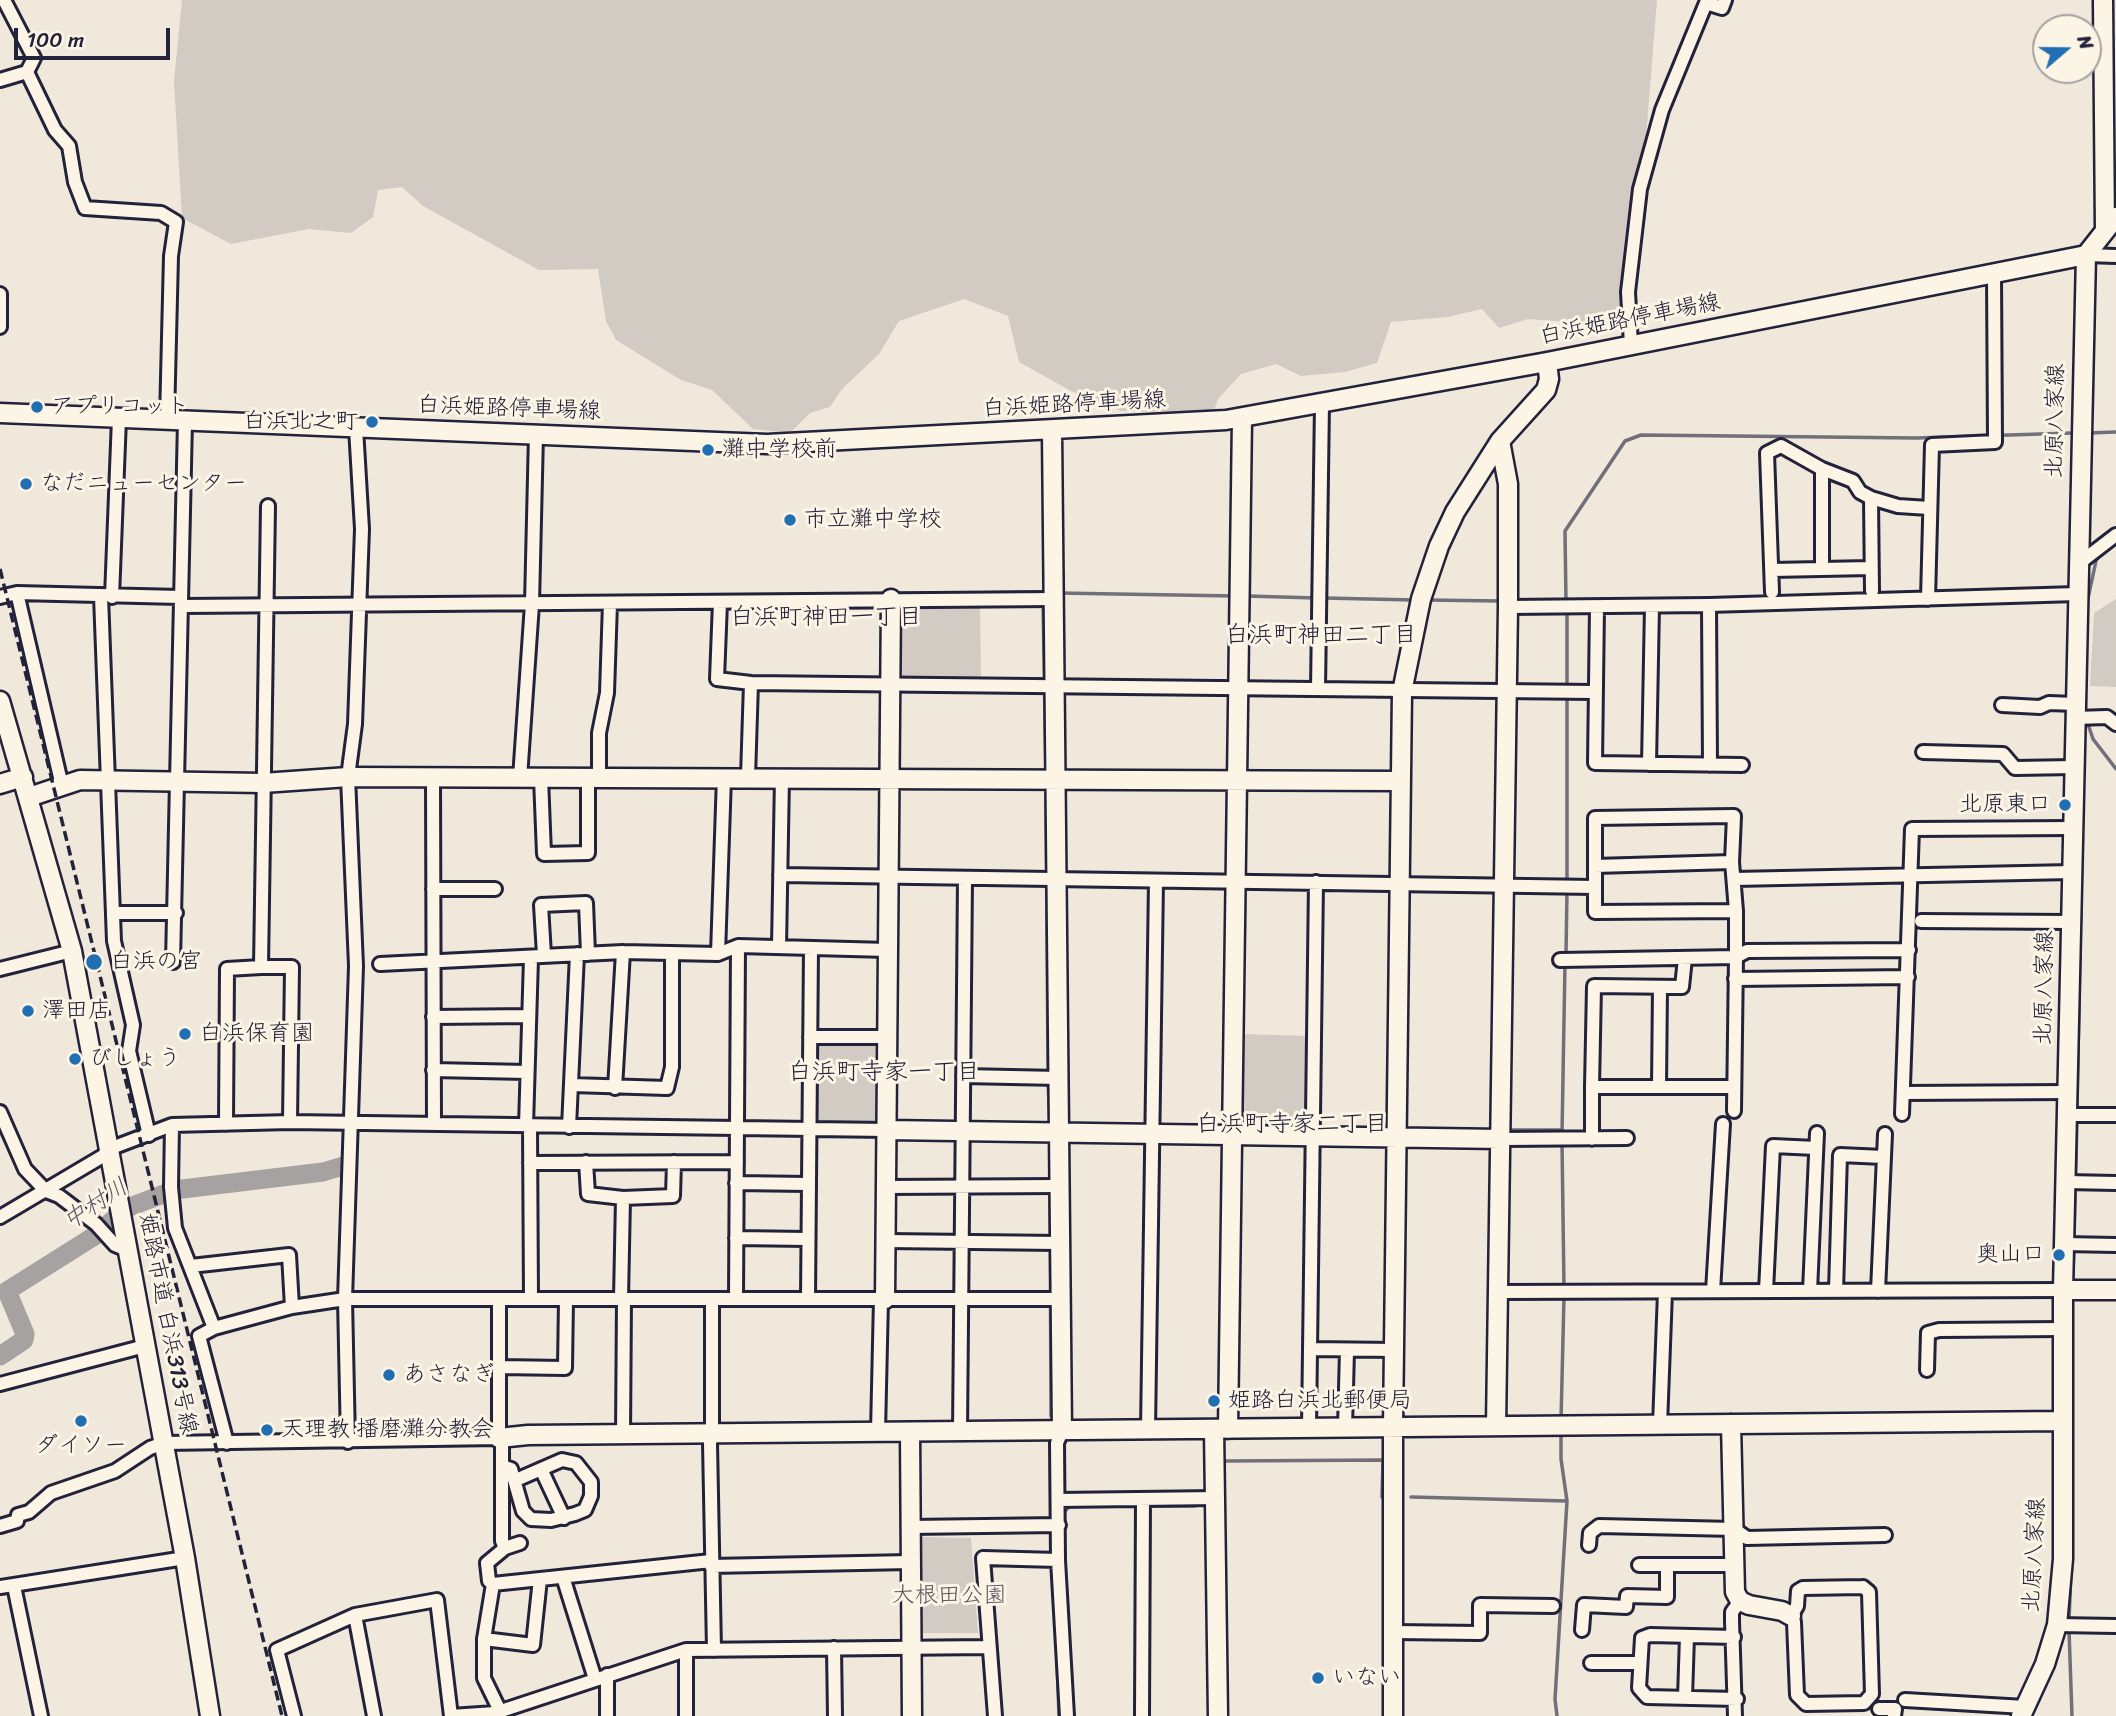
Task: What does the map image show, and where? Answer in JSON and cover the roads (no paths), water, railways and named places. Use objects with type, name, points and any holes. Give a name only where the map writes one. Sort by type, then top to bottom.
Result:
[{"type":"street","points":[[0,80],[27,72],[34,58],[4,0]]},
{"type":"street","points":[[1631,345],[1628,292],[1640,189],[1662,110],[1706,3],[1722,8],[1725,0]]},
{"type":"street","points":[[2087,255],[2110,224],[2102,196],[2103,0]]},
{"type":"street","points":[[27,72],[55,130],[69,146],[75,181],[85,208],[161,213],[176,222],[171,256],[181,602],[173,962]]},
{"type":"street","points":[[2087,255],[2116,256]]},
{"type":"street","name":"白浜姫路停車場線","points":[[0,413],[767,444],[1242,419],[1547,362],[2087,255]]},
{"type":"street","name":"北原八家線","points":[[2023,1712],[2065,1626],[2063,1290],[2071,1244],[2075,1115],[2067,1092],[2074,767],[2080,713],[2077,565],[2087,255]]},
{"type":"street","points":[[1927,599],[1932,445],[1995,442],[1994,274]]},
{"type":"street","points":[[0,294],[0,327]]},
{"type":"street","points":[[1393,1716],[1393,1427],[1402,691],[1421,599],[1455,512],[1500,441],[1546,390],[1549,379],[1547,362]]},
{"type":"street","points":[[1318,689],[1322,403]]},
{"type":"street","points":[[119,418],[107,596],[114,941],[133,1025],[128,1051],[149,1135]]},
{"type":"street","points":[[1218,1716],[1217,1498],[1232,1134],[1242,419]]},
{"type":"street","points":[[348,1441],[345,1299],[356,966],[348,777],[355,724],[362,529],[356,428]]},
{"type":"street","points":[[1052,431],[1048,686],[1056,779],[1058,879],[1051,1132],[1060,1186],[1060,1243],[1053,1299],[1062,1431],[1057,1443],[1058,1560],[1067,1716]]},
{"type":"street","points":[[520,778],[532,600],[536,434]]},
{"type":"street","points":[[1496,1426],[1508,607],[1508,484],[1500,441]]},
{"type":"street","points":[[1772,592],[1767,453],[1781,446],[1822,469],[1853,481],[1860,492],[1871,498],[1898,506],[1929,508]]},
{"type":"street","points":[[1822,469],[1822,569]]},
{"type":"street","points":[[1871,498],[1872,591]]},
{"type":"street","points":[[261,967],[268,506]]},
{"type":"street","points":[[2077,565],[2116,535]]},
{"type":"street","points":[[1772,570],[1870,568]]},
{"type":"street","points":[[18,593],[62,786]]},
{"type":"street","points":[[0,597],[18,593],[267,607],[358,607],[532,600],[610,603],[1049,596]]},
{"type":"street","points":[[1508,607],[1709,605],[2077,594]]},
{"type":"street","points":[[878,1432],[886,1241],[891,599]]},
{"type":"street","points":[[720,601],[716,679],[751,683],[1318,689],[1507,694],[1594,692]]},
{"type":"street","points":[[541,778],[544,854],[588,853],[594,777],[607,693],[610,603]]},
{"type":"street","points":[[1709,605],[1710,765]]},
{"type":"street","points":[[1649,764],[1652,606]]},
{"type":"street","points":[[1597,607],[1595,763],[1742,765]]},
{"type":"street","points":[[748,777],[751,683]]},
{"type":"street","name":"姫路市道 白浜313号線","points":[[0,701],[72,951],[185,1558],[211,1716]]},
{"type":"street","points":[[2002,705],[2040,707],[2049,703],[2080,713],[2107,717],[2116,724]]},
{"type":"street","points":[[1923,752],[2003,754],[2015,768],[2074,767]]},
{"type":"street","points":[[0,784],[23,777]]},
{"type":"street","points":[[29,797],[80,780],[263,783],[348,777],[782,777],[1400,781]]},
{"type":"street","points":[[433,777],[433,1124]]},
{"type":"street","points":[[718,954],[724,777]]},
{"type":"street","points":[[779,947],[782,777]]},
{"type":"street","points":[[1734,1111],[1736,911],[1732,862],[1734,816],[1595,818],[1595,912],[1736,911]]},
{"type":"street","points":[[1902,1114],[1912,829],[2073,828]]},
{"type":"street","points":[[1595,866],[1732,862]]},
{"type":"street","points":[[1734,879],[2072,872]]},
{"type":"street","points":[[780,874],[888,878],[1235,880],[1595,887]]},
{"type":"street","points":[[960,1432],[965,879]]},
{"type":"street","points":[[1148,1430],[1156,881]]},
{"type":"street","points":[[1309,1428],[1316,882]]},
{"type":"street","points":[[433,889],[495,889]]},
{"type":"street","points":[[531,1299],[527,1072],[529,1016],[538,956],[541,905],[586,903],[569,1127]]},
{"type":"street","points":[[115,913],[176,913]]},
{"type":"street","points":[[1921,920],[2070,922]]},
{"type":"street","points":[[736,1299],[738,947]]},
{"type":"street","points":[[380,964],[623,952],[718,954],[738,947],[888,950]]},
{"type":"street","points":[[808,1299],[811,948]]},
{"type":"street","points":[[1560,960],[1736,957],[1747,951],[1909,950]]},
{"type":"street","points":[[0,969],[72,951]]},
{"type":"street","points":[[615,1088],[623,952]]},
{"type":"street","points":[[572,1086],[667,1088],[671,1082],[672,953]]},
{"type":"street","points":[[1592,1139],[1594,986],[1682,987],[1685,958]]},
{"type":"street","points":[[226,1124],[227,969],[261,967],[292,967],[290,1122]]},
{"type":"street","points":[[1735,979],[1908,977]]},
{"type":"street","points":[[1659,1087],[1660,987]]},
{"type":"street","points":[[433,1017],[529,1016]]},
{"type":"street","points":[[810,1037],[888,1037]]},
{"type":"street","points":[[433,1070],[527,1072]]},
{"type":"street","points":[[963,1076],[1051,1078]]},
{"type":"street","points":[[1592,1087],[1734,1087]]},
{"type":"street","points":[[1904,1093],[2067,1092]]},
{"type":"street","points":[[0,1112],[25,1169],[46,1191],[59,1196],[96,1224],[115,1245],[127,1250]]},
{"type":"street","points":[[2075,1115],[2116,1115]]},
{"type":"street","points":[[0,1217],[103,1156],[109,1149],[172,1125],[290,1122],[1051,1132],[1152,1126],[1232,1134],[1501,1139],[1627,1138]]},
{"type":"street","points":[[1713,1292],[1723,1124]]},
{"type":"street","points":[[172,1125],[171,1187],[175,1228],[214,1328]]},
{"type":"street","points":[[1810,1291],[1817,1133]]},
{"type":"street","points":[[1878,1291],[1885,1134]]},
{"type":"street","points":[[1766,1291],[1773,1146],[1816,1148]]},
{"type":"street","points":[[1836,1291],[1840,1155],[1883,1157]]},
{"type":"street","points":[[530,1163],[737,1162]]},
{"type":"street","points":[[586,1163],[588,1194],[623,1198],[673,1196],[674,1163]]},
{"type":"street","points":[[2073,1182],[2116,1183]]},
{"type":"street","points":[[736,1183],[808,1184]]},
{"type":"street","points":[[886,1187],[1060,1186]]},
{"type":"street","points":[[623,1198],[623,1436]]},
{"type":"street","points":[[736,1238],[807,1239]]},
{"type":"street","points":[[886,1241],[1060,1243]]},
{"type":"street","points":[[2071,1244],[2116,1245]]},
{"type":"street","points":[[191,1266],[289,1255],[292,1307]]},
{"type":"street","points":[[1498,1292],[2116,1290]]},
{"type":"street","points":[[1660,1425],[1665,1292]]},
{"type":"street","points":[[227,1444],[200,1336],[214,1328],[292,1307],[345,1299],[1053,1299]]},
{"type":"street","points":[[499,1299],[502,1541],[505,1548]]},
{"type":"street","points":[[499,1367],[565,1368],[566,1299]]},
{"type":"street","points":[[712,1299],[710,1443],[714,1650]]},
{"type":"street","points":[[1927,1370],[1928,1333],[1939,1329],[2063,1329]]},
{"type":"street","points":[[0,1384],[145,1346]]},
{"type":"street","points":[[1310,1349],[1395,1350]]},
{"type":"street","points":[[1345,1428],[1347,1350]]},
{"type":"street","points":[[0,1526],[17,1521],[18,1516],[29,1512],[51,1493],[115,1471],[150,1448],[164,1443],[227,1444],[558,1435],[2063,1421]]},
{"type":"street","points":[[1731,1424],[1735,1592],[1740,1601],[1791,1616],[1794,1622],[1797,1695],[1800,1700],[1806,1704],[1864,1703],[1872,1694],[1869,1592],[1863,1587],[1803,1588],[1798,1591],[1797,1606],[1791,1616]]},
{"type":"street","points":[[910,1432],[912,1716]]},
{"type":"street","points":[[558,1435],[562,1460]]},
{"type":"street","points":[[502,1466],[511,1469],[516,1480],[519,1502],[531,1519],[564,1517],[585,1510],[591,1496],[591,1482],[576,1463],[562,1460],[516,1480]]},
{"type":"street","points":[[541,1469],[564,1517]]},
{"type":"street","points":[[1058,1500],[1217,1498]]},
{"type":"street","points":[[1142,1716],[1143,1500]]},
{"type":"street","points":[[910,1527],[1059,1525]]},
{"type":"street","points":[[1589,1545],[1590,1533],[1599,1526],[1734,1529],[1747,1538],[1885,1535]]},
{"type":"street","points":[[520,1543],[505,1548],[487,1563],[489,1581],[494,1584],[711,1563],[910,1562]]},
{"type":"street","points":[[41,1716],[7,1587],[185,1558]]},
{"type":"street","points":[[995,1716],[983,1558],[1058,1560]]},
{"type":"street","points":[[1639,1565],[1734,1565]]},
{"type":"street","points":[[1582,1630],[1584,1605],[1626,1607],[1627,1596],[1667,1597],[1667,1565]]},
{"type":"street","points":[[563,1577],[601,1677],[607,1716]]},
{"type":"street","points":[[484,1639],[533,1645],[540,1579]]},
{"type":"street","points":[[494,1584],[484,1639],[484,1678],[500,1711]]},
{"type":"street","points":[[294,1716],[277,1650],[355,1615],[437,1600],[451,1716],[500,1711],[686,1650],[989,1647]]},
{"type":"street","points":[[1735,1716],[1737,1699],[1732,1612],[1740,1601]]},
{"type":"street","points":[[1393,1632],[1480,1633],[1480,1605],[1553,1606]]},
{"type":"street","points":[[355,1615],[374,1716]]},
{"type":"street","points":[[2065,1626],[2116,1626]]},
{"type":"street","points":[[1734,1637],[1650,1635],[1642,1638],[1638,1663],[1639,1688],[1647,1698],[1737,1699]]},
{"type":"street","points":[[1685,1698],[1687,1636]]},
{"type":"street","points":[[834,1648],[835,1716]]},
{"type":"street","points":[[686,1650],[686,1716]]},
{"type":"street","points":[[1591,1663],[1638,1663]]},
{"type":"street","points":[[1905,1700],[2023,1712]]},
{"type":"street","points":[[1879,1709],[1895,1709],[1895,1716]]},
{"type":"waterway","points":[[2088,433],[2116,432]]},
{"type":"waterway","points":[[1566,602],[1565,531],[1625,441],[1641,435],[1916,438],[2072,433]]},
{"type":"waterway","points":[[2087,603],[2100,554]]},
{"type":"waterway","points":[[781,595],[1046,592]]},
{"type":"waterway","points":[[1058,593],[1235,596]]},
{"type":"waterway","points":[[564,597],[763,595]]},
{"type":"waterway","points":[[1247,596],[1316,598]]},
{"type":"waterway","points":[[1324,598],[1414,600]]},
{"type":"waterway","points":[[1425,600],[1501,601]]},
{"type":"waterway","points":[[1043,601],[1046,776]]},
{"type":"waterway","points":[[1567,610],[1567,882]]},
{"type":"waterway","points":[[2087,721],[2093,739],[2116,769]]},
{"type":"waterway","points":[[2077,1110],[2084,737]]},
{"type":"waterway","points":[[1046,787],[1048,1073]]},
{"type":"waterway","points":[[1566,955],[1567,890]]},
{"type":"waterway","points":[[1562,1134],[1565,963]]},
{"type":"waterway","points":[[1048,1081],[1050,1126]]},
{"type":"waterway","points":[[2074,1240],[2077,1118]]},
{"type":"waterway","points":[[1102,1124],[1228,1126]]},
{"type":"waterway","points":[[1239,1126],[1392,1129]]},
{"type":"waterway","points":[[1403,1129],[1473,1130]]},
{"type":"waterway","points":[[1505,1130],[1562,1130]]},
{"type":"waterway","points":[[1050,1137],[1050,1182]]},
{"type":"waterway","points":[[1562,1142],[1564,1288]]},
{"type":"waterway","name":"中村川","points":[[0,1356],[24,1340],[25,1334],[7,1291],[96,1235],[127,1208],[174,1190],[323,1172],[343,1166]]},
{"type":"waterway","points":[[1050,1189],[1051,1416]]},
{"type":"waterway","points":[[2073,1277],[2074,1248]]},
{"type":"waterway","points":[[1561,1421],[1564,1296]]},
{"type":"waterway","points":[[2072,1302],[2072,1538]]},
{"type":"waterway","points":[[1557,1716],[1555,1699],[1567,1501],[1561,1459],[1561,1432]]},
{"type":"waterway","points":[[1226,1461],[1383,1460],[1382,1497]]},
{"type":"waterway","points":[[1411,1497],[1567,1501]]},
{"type":"waterway","points":[[1065,1511],[1070,1506],[1132,1506]]},
{"type":"waterway","points":[[1149,1506],[1195,1506]]},
{"type":"waterway","points":[[2069,1622],[2071,1570]]},
{"type":"waterway","points":[[1056,1630],[1059,1716]]},
{"type":"waterway","points":[[2069,1630],[2072,1716]]},
{"type":"railway","points":[[0,569],[282,1716]]},
{"type":"place","name":"アプリコット","points":[[37,407]]},
{"type":"place","name":"白浜北之町","points":[[372,422]]},
{"type":"place","name":"灘中学校前","points":[[708,450]]},
{"type":"place","name":"なだニューセンター","points":[[26,484]]},
{"type":"place","name":"市立灘中学校","points":[[790,520]]},
{"type":"place","name":"北原東口","points":[[2065,805]]},
{"type":"place","name":"白浜の宮","points":[[94,962]]},
{"type":"place","name":"澤田店","points":[[28,1011]]},
{"type":"place","name":"白浜保育園","points":[[185,1034]]},
{"type":"place","name":"びしょう","points":[[75,1059]]},
{"type":"place","name":"奥山口","points":[[2059,1255]]},
{"type":"place","name":"あさなぎ","points":[[389,1375]]},
{"type":"place","name":"姫路白浜北郵便局","points":[[1214,1401]]},
{"type":"place","name":"ダイソー","points":[[81,1421]]},
{"type":"place","name":"天理教 播磨灘分教会","points":[[267,1430]]},
{"type":"place","name":"いない","points":[[1318,1678]]},
{"type":"district","name":"白浜町神田一丁目","points":[[826,618]]},
{"type":"district","name":"白浜町神田二丁目","points":[[1321,636]]},
{"type":"district","name":"白浜町寺家一丁目","points":[[884,1073]]},
{"type":"district","name":"白浜町寺家二丁目","points":[[1292,1125]]},
{"type":"park label","name":"大根田公園","points":[[949,1596]]}]
